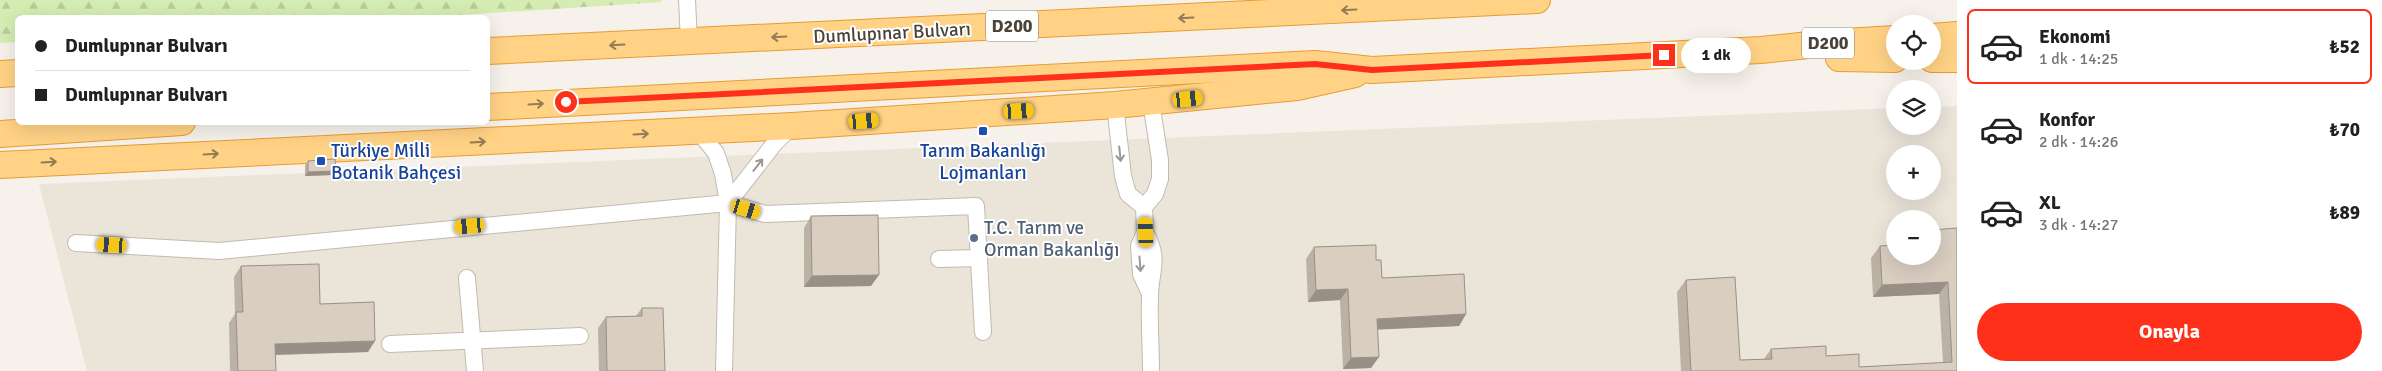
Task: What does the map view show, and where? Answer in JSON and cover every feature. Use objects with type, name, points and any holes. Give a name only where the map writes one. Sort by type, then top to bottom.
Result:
[{"type":"highway","name":"Dumlupınar Bulvarı","points":[[490,51],[1460,2],[1537,0]]},
{"type":"highway","points":[[1941,36],[1957,35]]},
{"type":"highway","name":"D200","points":[[490,107],[1315,64],[1372,70],[1761,50],[1886,40]]},
{"type":"highway","points":[[1761,50],[1828,58],[1886,58]]},
{"type":"highway","points":[[1941,59],[1957,59]]},
{"type":"highway","points":[[0,165],[792,126],[1115,105],[1296,87],[1372,70]]},
{"type":"highway","points":[[0,74],[15,74]]},
{"type":"highway","points":[[0,134],[136,125]]},
{"type":"street","points":[[687,0],[689,42]]},
{"type":"street","points":[[1151,102],[1160,160],[1160,179],[1155,194],[1144,207],[1146,232],[1153,246],[1154,272],[1150,294],[1151,371]]},
{"type":"street","points":[[1115,105],[1123,176],[1128,194],[1144,207]]},
{"type":"street","points":[[728,203],[774,144],[792,126]]},
{"type":"street","points":[[698,131],[716,153],[723,174],[728,203],[724,371]]},
{"type":"street","points":[[76,243],[219,251],[728,203],[765,214],[976,206],[983,332]]},
{"type":"street","points":[[939,259],[978,258]]},
{"type":"street","points":[[467,278],[475,371]]},
{"type":"street","points":[[390,344],[580,336]]},
{"type":"shaded area","name":"T.C. Tarım ve Orman Bakanlığı","points":[[1957,106],[1957,371],[87,371],[39,184],[1886,108],[1886,135],[1941,135],[1941,107]]},
{"type":"green space","points":[[0,0],[661,0],[661,2],[462,15],[15,15],[15,42],[0,43]]},
{"type":"building","points":[[335,159],[336,171],[308,172],[308,161]]},
{"type":"building","points":[[878,215],[879,275],[812,276],[811,216]]},
{"type":"building","points":[[1957,228],[1957,371],[1691,371],[1686,280],[1735,277],[1740,360],[1772,359],[1771,349],[1826,346],[1826,356],[1859,354],[1859,367],[1952,362],[1948,282],[1882,285],[1880,246],[1886,246],[1886,265],[1941,265],[1941,229]]},
{"type":"building","points":[[1376,245],[1376,260],[1381,260],[1382,278],[1464,274],[1466,314],[1377,319],[1379,357],[1351,358],[1348,289],[1316,290],[1314,247]]},
{"type":"building","points":[[319,264],[320,304],[374,302],[375,341],[275,344],[276,371],[238,371],[236,312],[243,312],[241,266]]},
{"type":"building","points":[[642,308],[663,308],[665,371],[607,371],[606,317],[642,316]]},
{"type":"place","name":"Tarım Bakanlığı Lojmanları","points":[[983,131]]},
{"type":"place","name":"Türkiye Milli Botanik Bahçesi","points":[[321,161]]},
{"type":"place","name":"T.C. Tarım ve Orman Bakanlığı","points":[[974,238]]},
{"type":"route","points":[[566,102],[1315,64],[1372,70],[1664,55]]}]
